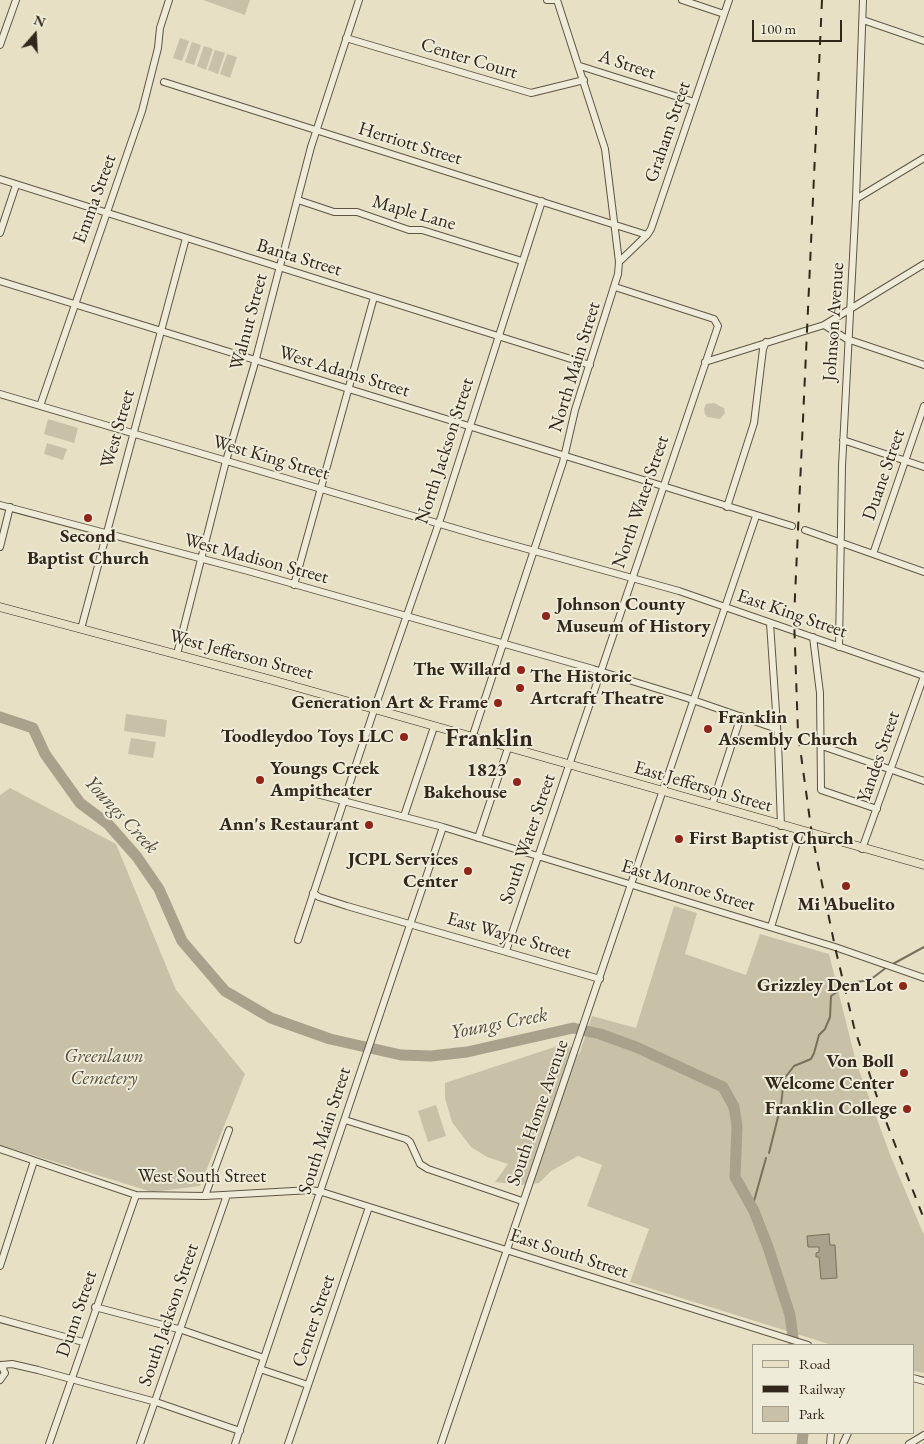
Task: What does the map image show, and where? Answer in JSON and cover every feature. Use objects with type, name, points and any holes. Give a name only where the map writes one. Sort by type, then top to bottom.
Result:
[{"type":"main road","name":"West Jefferson Street","points":[[0,607],[178,654],[472,738]]},
{"type":"main road","name":"East Jefferson Street","points":[[472,738],[712,805],[800,832],[924,865]]},
{"type":"street","points":[[0,45],[16,0]]},
{"type":"street","name":"Emma Street","points":[[40,406],[142,111],[158,48],[160,28],[169,0]]},
{"type":"street","name":"Walnut Street","points":[[178,654],[226,461],[256,360],[316,130],[359,0]]},
{"type":"street","points":[[547,0],[557,0]]},
{"type":"street","name":"North Main Street","points":[[472,738],[564,456],[575,410],[615,287],[619,262],[605,149],[580,66],[557,0]]},
{"type":"street","points":[[682,0],[724,14]]},
{"type":"street","name":"Graham Street","points":[[619,262],[647,235],[656,216],[729,0]]},
{"type":"street","name":"Johnson Avenue","points":[[839,646],[843,440],[856,199],[863,0]]},
{"type":"street","points":[[863,20],[924,41]]},
{"type":"street","name":"Center Court","points":[[346,38],[531,93],[584,80]]},
{"type":"street","name":"A Street","points":[[580,66],[694,102]]},
{"type":"street","name":"Herriott Street","points":[[164,82],[647,235]]},
{"type":"street","points":[[856,199],[924,158]]},
{"type":"street","name":"Banta Street","points":[[0,179],[590,365]]},
{"type":"street","points":[[0,233],[16,185]]},
{"type":"street","name":"Maple Lane","points":[[298,200],[334,212],[357,212],[409,230],[422,230],[522,261]]},
{"type":"street","name":"North Jackson Street","points":[[374,710],[470,427],[497,336],[542,201]]},
{"type":"street","name":"West Street","points":[[81,629],[132,432],[186,238]]},
{"type":"street","points":[[705,362],[824,325],[924,264]]},
{"type":"street","name":"West Adams Street","points":[[0,281],[792,526]]},
{"type":"street","name":"North Water Street","points":[[568,765],[718,326],[716,320],[615,287]]},
{"type":"street","points":[[294,585],[374,297]]},
{"type":"street","points":[[824,325],[847,339],[924,365]]},
{"type":"street","points":[[727,507],[754,423],[762,349],[766,342]]},
{"type":"street","name":"West King Street","points":[[0,394],[534,550]]},
{"type":"street","name":"Duane Street","points":[[873,554],[924,406]]},
{"type":"street","points":[[843,440],[924,468]]},
{"type":"street","name":"West Madison Street","points":[[0,505],[601,671],[777,729]]},
{"type":"street","points":[[0,547],[10,508]]},
{"type":"street","name":"South Home Avenue","points":[[441,1444],[522,1201],[664,792],[756,516]]},
{"type":"street","points":[[806,530],[924,572]]},
{"type":"street","name":"East King Street","points":[[534,550],[632,577],[726,607],[924,676]]},
{"type":"street","points":[[770,623],[777,729],[780,826]]},
{"type":"street","points":[[813,638],[820,693],[821,790],[877,809]]},
{"type":"street","name":"Yandes Street","points":[[862,849],[892,770],[924,676]]},
{"type":"street","points":[[298,940],[374,710]]},
{"type":"street","points":[[712,805],[741,716]]},
{"type":"street","points":[[404,816],[434,727]]},
{"type":"street","points":[[822,746],[924,781]]},
{"type":"street","points":[[478,838],[508,748]]},
{"type":"street","name":"South Water Street","points":[[506,950],[568,765]]},
{"type":"street","name":"East Monroe Street","points":[[305,791],[443,827],[771,927],[924,978]]},
{"type":"street","name":"South Main Street","points":[[236,1444],[443,827]]},
{"type":"street","points":[[771,927],[800,832]]},
{"type":"street","name":"East Wayne Street","points":[[312,893],[319,897],[506,950],[600,979]]},
{"type":"street","points":[[345,1120],[406,1139],[410,1142],[420,1164],[428,1169],[522,1201]]},
{"type":"street","points":[[205,1196],[229,1130]]},
{"type":"street","name":"West South Street","points":[[0,1150],[136,1195],[205,1196],[302,1191],[322,1192]]},
{"type":"street","points":[[0,1266],[34,1161]]},
{"type":"street","name":"East South Street","points":[[322,1192],[805,1344]]},
{"type":"street","name":"Dunn Street","points":[[49,1444],[95,1307],[136,1195]]},
{"type":"street","name":"South Jackson Street","points":[[140,1444],[182,1330],[227,1195]]},
{"type":"street","name":"Center Street","points":[[288,1444],[369,1207]]},
{"type":"street","points":[[95,1307],[182,1330],[264,1358]]},
{"type":"street","points":[[0,1319],[83,1342]]},
{"type":"street","points":[[1,1365],[28,1367],[156,1402],[240,1431]]},
{"type":"street","points":[[0,1380],[5,1373],[1,1365]]},
{"type":"street","points":[[260,1369],[308,1385]]},
{"type":"street","points":[[909,1444],[917,1442],[924,1435]]},
{"type":"green space","points":[[203,0],[250,0],[245,15]]},
{"type":"green space","points":[[180,38],[189,41],[182,61],[173,58]]},
{"type":"green space","points":[[192,42],[201,45],[194,65],[185,62]]},
{"type":"green space","points":[[204,46],[213,49],[206,70],[197,66]]},
{"type":"green space","points":[[215,50],[225,53],[218,74],[208,70]]},
{"type":"green space","points":[[227,54],[237,57],[230,78],[220,74]]},
{"type":"green space","points":[[714,403],[724,408],[725,413],[720,419],[707,417],[705,414],[706,404]]},
{"type":"green space","points":[[48,419],[78,428],[74,443],[44,434]]},
{"type":"green space","points":[[47,443],[67,449],[63,460],[44,454]]},
{"type":"green space","points":[[126,714],[167,720],[165,737],[124,731]]},
{"type":"green space","points":[[131,738],[156,742],[153,758],[128,754]]},
{"type":"green space","name":"Greenlawn Cemetery","points":[[10,788],[116,844],[176,990],[245,1074],[200,1186],[152,1192],[0,1145],[0,795]]},
{"type":"green space","points":[[674,906],[697,913],[685,954],[746,975],[760,934],[829,954],[856,1062],[891,1157],[924,1235],[924,1373],[914,1371],[914,1344],[829,1344],[630,1282],[649,1229],[587,1206],[602,1165],[578,1156],[551,1171],[539,1183],[521,1185],[495,1182],[508,1164],[487,1157],[471,1147],[452,1122],[445,1098],[445,1083],[567,1043],[579,1055],[592,1016],[636,1028]]},
{"type":"green space","points":[[436,1105],[446,1136],[428,1142],[418,1111]]},
{"type":"shaded area","points":[[829,1234],[830,1245],[835,1245],[837,1278],[821,1279],[819,1257],[816,1257],[819,1247],[808,1247],[807,1236]]},
{"type":"waterway","name":"Youngs Creek","points":[[0,717],[33,728],[45,754],[80,803],[108,824],[137,857],[159,889],[182,941],[225,991],[271,1018],[330,1039],[401,1055],[431,1056],[467,1052],[573,1028],[600,1034],[636,1047],[723,1087],[734,1107],[737,1126],[735,1177],[754,1211],[768,1247],[790,1315],[794,1344]]},
{"type":"waterway","points":[[891,965],[924,947]]},
{"type":"waterway","points":[[769,1153],[781,1105],[784,1079],[794,1066],[811,1059],[819,1035],[825,1029],[830,1017],[831,996],[850,983],[870,980],[887,967]]},
{"type":"waterway","points":[[754,1211],[754,1201],[766,1158]]},
{"type":"waterway","name":"Youngs Creek","points":[[802,1444],[803,1434]]},
{"type":"railway","points":[[822,0],[794,618],[798,733],[812,835],[854,1027],[880,1106],[924,1219]]},
{"type":"place","name":"Second Baptist Church","points":[[88,518]]},
{"type":"place","name":"Johnson County Museum of History","points":[[546,616]]},
{"type":"place","name":"The Willard","points":[[521,670]]},
{"type":"place","name":"The Historic Artcraft Theatre","points":[[520,688]]},
{"type":"place","name":"Generation Art & Frame","points":[[498,703]]},
{"type":"place","name":"Franklin Assembly Church","points":[[708,729]]},
{"type":"place","name":"Toodleydoo Toys LLC","points":[[404,737]]},
{"type":"place","name":"Youngs Creek Ampitheater","points":[[260,780]]},
{"type":"place","name":"1823 Bakehouse","points":[[517,782]]},
{"type":"place","name":"Ann's Restaurant","points":[[369,825]]},
{"type":"place","name":"First Baptist Church","points":[[679,839]]},
{"type":"place","name":"JCPL Services Center","points":[[468,871]]},
{"type":"place","name":"Mi Abuelito","points":[[846,886]]},
{"type":"place","name":"Grizzley Den Lot","points":[[903,986]]},
{"type":"place","name":"Von Boll Welcome Center","points":[[904,1073]]},
{"type":"place","name":"Franklin College","points":[[907,1109]]},
{"type":"district","name":"Franklin","points":[[489,739]]}]
